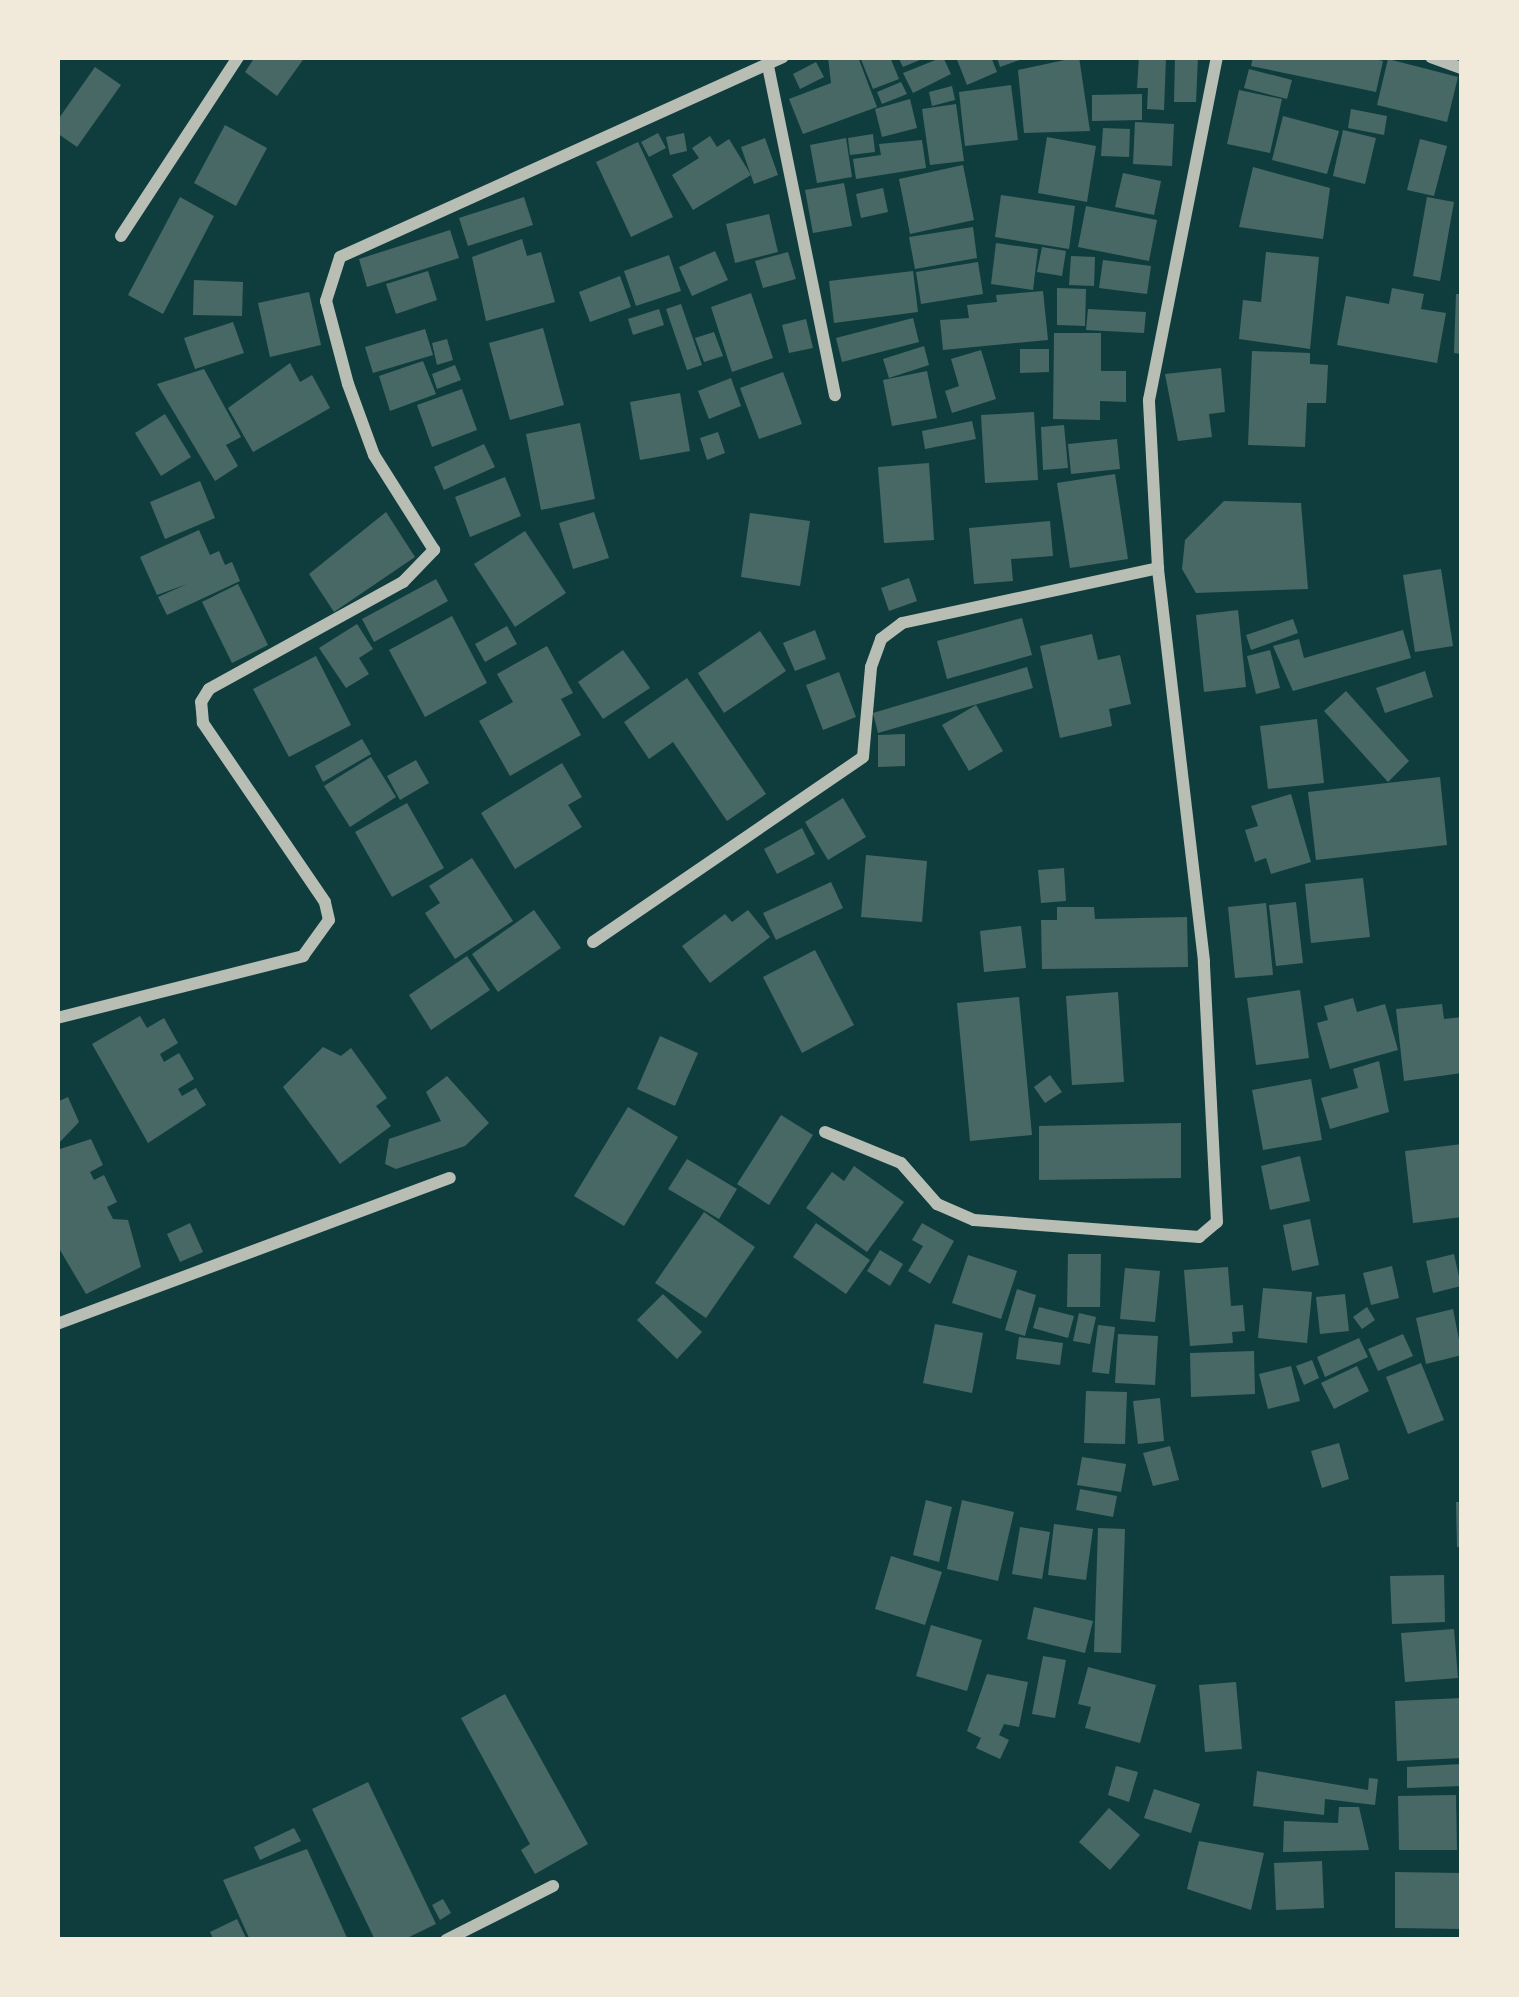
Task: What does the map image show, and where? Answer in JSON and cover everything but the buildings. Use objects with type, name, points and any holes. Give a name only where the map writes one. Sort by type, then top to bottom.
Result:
[{"type":"street","points":[[121,236],[238,57]]},
{"type":"street","points":[[57,1018],[303,956],[329,920],[325,902],[203,723],[201,702],[221,682],[403,581],[434,550],[374,455],[348,384],[326,302],[340,257],[783,57]]},
{"type":"street","points":[[825,1132],[901,1163],[937,1204],[974,1220],[1199,1237],[1217,1222],[1204,961],[1157,568],[1149,400],[1156,340],[1217,57]]},
{"type":"street","points":[[1431,57],[1462,68]]},
{"type":"street","points":[[768,66],[835,395]]},
{"type":"street","points":[[593,942],[863,757],[871,667],[880,639],[902,623],[1157,568]]},
{"type":"street","points":[[57,1324],[450,1178]]},
{"type":"street","points":[[446,1940],[553,1886]]}]
